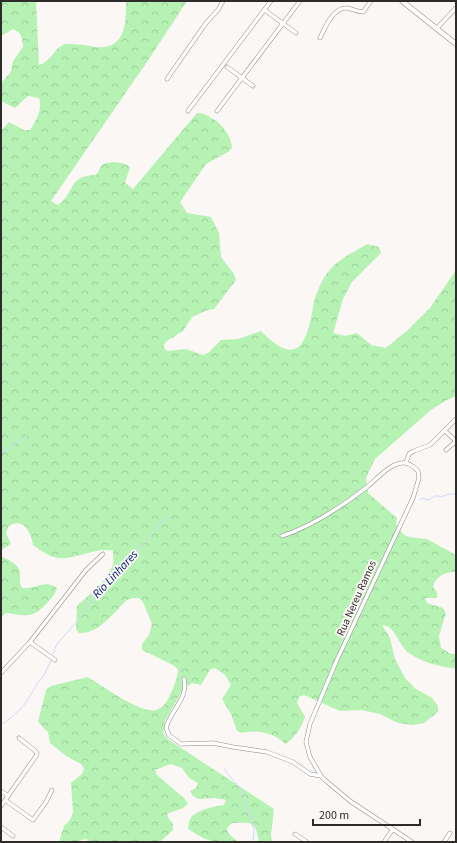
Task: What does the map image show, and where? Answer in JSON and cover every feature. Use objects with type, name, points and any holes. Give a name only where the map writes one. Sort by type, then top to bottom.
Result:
[{"type":"main road","points":[[402,1],[456,44]]},
{"type":"street","points":[[167,79],[223,1]]},
{"type":"street","points":[[188,111],[271,1]]},
{"type":"street","points":[[217,111],[300,1]]},
{"type":"street","points":[[320,38],[330,20],[338,11],[346,8],[363,12],[372,1]]},
{"type":"street","points":[[436,28],[454,12],[456,8]]},
{"type":"street","points":[[266,11],[296,34]]},
{"type":"street","points":[[227,67],[253,86]]},
{"type":"street","points":[[282,536],[310,525],[368,486],[394,466],[402,462],[406,463],[409,454],[430,445],[456,419]]},
{"type":"street","points":[[445,431],[456,441],[446,450]]},
{"type":"street","name":"Rua Nereu Ramos","points":[[406,463],[416,468],[419,474],[413,498],[336,662],[308,727],[306,742],[308,753],[321,776],[350,801],[412,842]]},
{"type":"street","points":[[1,673],[30,642],[86,570],[103,554]]},
{"type":"street","points":[[30,642],[55,660]]},
{"type":"street","points":[[184,679],[186,686],[184,693],[166,728],[169,735],[178,742],[183,744],[213,743],[234,748],[267,752],[293,762],[310,774],[321,776]]},
{"type":"street","points":[[1,806],[37,753],[20,738]]},
{"type":"street","points":[[1,791],[33,820],[46,802],[52,790]]},
{"type":"street","points":[[1,827],[13,836]]},
{"type":"street","points":[[384,842],[393,829]]},
{"type":"street","points":[[444,842],[450,832]]},
{"type":"street","points":[[295,834],[307,842]]},
{"type":"green space","points":[[1,1],[36,1],[39,65],[47,61],[61,46],[65,44],[105,47],[118,41],[124,29],[126,1],[187,1],[51,201],[58,205],[76,181],[87,176],[96,175],[101,166],[111,162],[120,163],[130,167],[125,183],[133,189],[197,113],[209,116],[220,124],[225,130],[229,136],[232,148],[228,152],[206,164],[180,202],[187,213],[211,217],[219,233],[221,257],[234,274],[236,280],[214,309],[192,317],[183,331],[167,341],[163,346],[167,351],[186,349],[203,355],[208,353],[221,340],[238,339],[261,331],[269,339],[286,349],[294,349],[300,346],[308,331],[315,298],[327,274],[342,259],[367,244],[379,247],[381,253],[352,282],[343,299],[333,333],[345,336],[357,333],[371,345],[386,348],[409,329],[430,308],[456,270],[456,396],[432,409],[375,459],[366,478],[368,493],[397,518],[396,524],[404,535],[427,539],[456,555],[456,572],[445,573],[436,580],[433,587],[437,592],[437,598],[425,598],[427,603],[443,608],[446,613],[439,636],[441,648],[451,654],[456,654],[456,669],[431,664],[414,656],[405,650],[391,629],[382,625],[390,638],[395,659],[405,678],[416,689],[432,698],[438,706],[438,712],[424,723],[413,725],[398,723],[380,714],[361,710],[340,711],[304,695],[299,697],[297,703],[305,717],[304,721],[294,736],[285,744],[276,737],[265,733],[253,731],[242,733],[237,731],[231,714],[222,699],[231,685],[225,675],[215,668],[210,670],[201,685],[192,683],[183,689],[165,721],[163,733],[169,740],[274,809],[271,835],[272,841],[274,842],[259,842],[254,826],[248,823],[232,823],[227,828],[228,833],[238,842],[215,842],[203,838],[188,829],[190,820],[196,813],[216,806],[224,805],[226,800],[215,798],[198,799],[193,796],[190,791],[196,788],[198,783],[189,778],[182,768],[171,764],[155,770],[157,775],[185,799],[188,804],[183,808],[167,814],[173,824],[173,830],[160,842],[88,842],[87,839],[84,839],[78,842],[59,842],[64,826],[70,820],[73,812],[71,783],[82,774],[84,769],[81,764],[66,756],[50,743],[48,732],[38,722],[46,690],[51,686],[88,677],[132,704],[149,710],[156,710],[163,706],[168,700],[176,682],[178,669],[173,665],[142,650],[142,644],[149,635],[152,624],[143,602],[139,598],[127,600],[105,622],[93,630],[79,633],[76,629],[77,606],[103,582],[111,570],[113,564],[113,551],[101,550],[64,558],[51,556],[33,545],[28,531],[22,524],[18,523],[8,527],[6,533],[11,544],[1,550],[1,131],[9,122],[24,130],[30,130],[38,115],[40,102],[39,98],[28,96],[15,108],[1,101],[1,83],[11,72],[13,61],[23,47],[21,36],[16,30],[13,29],[1,36]]},
{"type":"green space","points":[[1,556],[13,562],[18,567],[22,588],[49,584],[57,588],[52,598],[39,611],[30,615],[6,613],[1,617]]},
{"type":"waterway","points":[[1,454],[27,435]]},
{"type":"waterway","points":[[420,500],[422,498],[428,500],[436,496],[441,497],[448,494],[456,494]]},
{"type":"waterway","name":"Rio Linhares","points":[[53,654],[57,644],[80,618],[97,590],[121,565],[135,554],[168,515]]},
{"type":"waterway","name":"Rio Linhares","points":[[1,725],[12,717],[25,704],[44,675],[51,661]]},
{"type":"waterway","points":[[225,769],[241,789],[252,822],[254,831],[253,842]]}]
